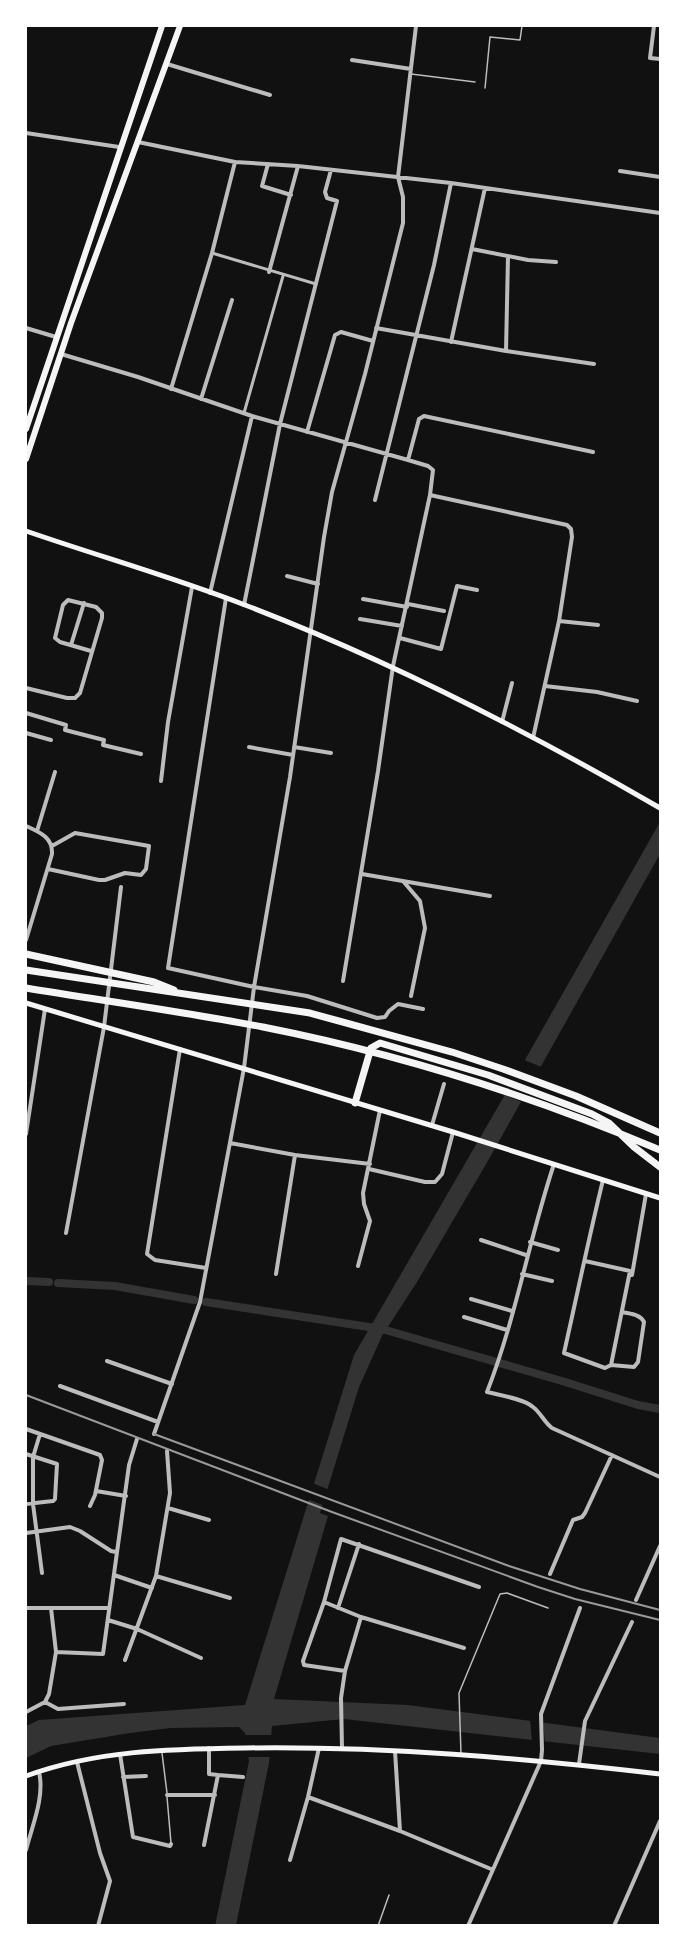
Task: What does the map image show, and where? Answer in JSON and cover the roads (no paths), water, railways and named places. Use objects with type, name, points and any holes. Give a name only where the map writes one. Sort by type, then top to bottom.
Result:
[{"type":"highway","points":[[26,954],[154,982],[179,992]]},
{"type":"highway","points":[[26,970],[310,1013],[452,1052],[576,1096],[660,1133]]},
{"type":"highway","points":[[26,988],[155,1007],[354,1047],[444,1071],[512,1093],[581,1117],[660,1150]]},
{"type":"highway","points":[[355,1103],[371,1048],[380,1043],[522,1087],[600,1118],[660,1167]]},
{"type":"main road","points":[[26,429],[119,147],[162,26]]},
{"type":"main road","points":[[26,459],[61,354],[180,26]]},
{"type":"main road","points":[[26,531],[226,598],[393,666],[658,806]]},
{"type":"main road","points":[[26,1003],[454,1132],[660,1198]]},
{"type":"main road","points":[[26,1776],[77,1761],[120,1753],[162,1749],[272,1747],[395,1750],[579,1764],[660,1774]]},
{"type":"street","points":[[154,1434],[198,1311],[207,1268],[244,1068],[254,987],[293,755],[332,492],[347,444],[403,223],[403,197],[398,177],[416,26]]},
{"type":"street","points":[[654,26],[650,58],[660,59]]},
{"type":"street","points":[[352,60],[411,71]]},
{"type":"street","points":[[167,64],[270,95]]},
{"type":"street","points":[[26,133],[119,147]]},
{"type":"street","points":[[138,142],[235,162],[298,166],[452,183],[660,213]]},
{"type":"street","points":[[171,389],[212,253],[235,162]]},
{"type":"street","points":[[268,164],[262,186],[291,195]]},
{"type":"street","points":[[269,272],[298,166]]},
{"type":"street","points":[[244,605],[280,424],[337,201],[327,198],[325,192],[331,170]]},
{"type":"street","points":[[620,171],[660,177]]},
{"type":"street","points":[[375,500],[434,265],[452,183]]},
{"type":"street","points":[[451,342],[485,188]]},
{"type":"street","points":[[472,249],[556,262]]},
{"type":"street","points":[[212,253],[269,272],[316,284]]},
{"type":"street","points":[[506,351],[508,256]]},
{"type":"street","points":[[244,413],[284,276]]},
{"type":"street","points":[[201,399],[232,300]]},
{"type":"street","points":[[26,328],[56,337]]},
{"type":"street","points":[[376,328],[594,364]]},
{"type":"street","points":[[307,432],[335,334],[341,332],[373,341]]},
{"type":"street","points":[[61,354],[252,416],[388,454],[428,466],[433,470],[430,495],[393,666],[362,874],[343,981]]},
{"type":"street","points":[[210,593],[252,416]]},
{"type":"street","points":[[408,460],[419,419],[424,416],[593,452]]},
{"type":"street","points":[[430,495],[570,527],[572,537],[559,621],[533,738]]},
{"type":"street","points":[[287,576],[318,584]]},
{"type":"street","points":[[400,638],[441,649],[457,586],[477,590]]},
{"type":"street","points":[[161,781],[168,722],[192,587]]},
{"type":"street","points":[[226,598],[168,968],[318,999],[377,1018],[385,1017],[398,1004],[423,1009]]},
{"type":"street","points":[[363,599],[444,611]]},
{"type":"street","points":[[26,688],[67,698],[75,698],[80,693],[102,613],[96,607],[68,600],[63,604],[55,638],[91,651]]},
{"type":"street","points":[[70,645],[84,603]]},
{"type":"street","points":[[360,619],[402,626]]},
{"type":"street","points":[[559,621],[598,625]]},
{"type":"street","points":[[502,722],[512,683]]},
{"type":"street","points":[[545,686],[597,692],[638,701]]},
{"type":"street","points":[[26,713],[66,725],[65,730],[104,740],[103,745],[141,754]]},
{"type":"street","points":[[26,733],[51,740]]},
{"type":"street","points":[[249,747],[293,755]]},
{"type":"street","points":[[294,747],[331,753]]},
{"type":"street","points":[[37,831],[56,772]]},
{"type":"street","points":[[26,826],[47,838],[52,846],[48,869],[26,940]]},
{"type":"street","points":[[48,869],[99,880],[125,873],[141,875],[146,869],[149,846],[75,833],[52,846]]},
{"type":"street","points":[[362,874],[490,896]]},
{"type":"street","points":[[403,880],[420,901],[425,928],[411,996]]},
{"type":"street","points":[[66,1233],[104,1027],[121,887]]},
{"type":"street","points":[[26,1134],[45,1009]]},
{"type":"street","points":[[180,1049],[147,1254],[155,1260],[207,1268]]},
{"type":"street","points":[[432,1126],[444,1083]]},
{"type":"street","points":[[358,1266],[370,1221],[363,1197],[380,1110]]},
{"type":"street","points":[[369,1169],[425,1182],[435,1182],[442,1174],[454,1132]]},
{"type":"street","points":[[230,1143],[295,1155],[370,1164]]},
{"type":"street","points":[[276,1274],[295,1155]]},
{"type":"street","points":[[554,1164],[488,1392],[529,1404],[535,1408],[543,1422],[552,1428],[660,1477]]},
{"type":"street","points":[[603,1180],[564,1353],[605,1368],[611,1365],[634,1367],[638,1362],[644,1322],[642,1317],[622,1312]]},
{"type":"street","points":[[631,1282],[646,1193]]},
{"type":"street","points":[[481,1240],[526,1255]]},
{"type":"street","points":[[530,1242],[558,1250]]},
{"type":"street","points":[[585,1261],[630,1271],[611,1365]]},
{"type":"street","points":[[522,1274],[552,1281]]},
{"type":"street","points":[[471,1299],[512,1311]]},
{"type":"street","points":[[464,1317],[507,1330]]},
{"type":"street","points":[[107,1361],[172,1384]]},
{"type":"street","points":[[60,1386],[158,1422]]},
{"type":"street","points":[[26,1429],[100,1455],[102,1460],[96,1491],[90,1506]]},
{"type":"street","points":[[40,1434],[33,1456],[33,1504],[42,1573]]},
{"type":"street","points":[[56,1652],[103,1654],[129,1465],[137,1439]]},
{"type":"street","points":[[125,1660],[156,1576],[170,1493],[167,1451]]},
{"type":"street","points":[[26,1454],[57,1464],[55,1499],[26,1504]]},
{"type":"street","points":[[550,1574],[573,1520],[582,1517],[585,1513],[612,1455]]},
{"type":"street","points":[[96,1491],[126,1496]]},
{"type":"street","points":[[168,1508],[209,1520]]},
{"type":"street","points":[[26,1533],[62,1527],[74,1528],[111,1551],[117,1552]]},
{"type":"street","points":[[345,1671],[304,1665],[303,1661],[324,1602],[340,1540],[344,1539],[359,1544],[479,1587]]},
{"type":"street","points":[[338,1608],[359,1544]]},
{"type":"street","points":[[636,1600],[660,1546]]},
{"type":"street","points":[[114,1575],[152,1588]]},
{"type":"street","points":[[156,1576],[230,1598]]},
{"type":"street","points":[[324,1602],[361,1617],[464,1648]]},
{"type":"street","points":[[26,1608],[109,1608]]},
{"type":"street","points":[[26,1712],[45,1702],[49,1694],[56,1652],[51,1608]]},
{"type":"street","points":[[468,1926],[491,1869],[541,1761],[541,1714],[580,1608]]},
{"type":"street","points":[[342,1749],[341,1698],[345,1671],[361,1617]]},
{"type":"street","points":[[108,1620],[137,1629],[201,1658]]},
{"type":"street","points":[[579,1764],[585,1721],[632,1622]]},
{"type":"street","points":[[45,1702],[58,1708],[124,1704]]},
{"type":"street","points":[[209,1748],[209,1774],[243,1777]]},
{"type":"street","points":[[290,1860],[319,1748]]},
{"type":"street","points":[[395,1750],[400,1831]]},
{"type":"street","points":[[120,1753],[133,1837],[164,1845],[170,1846],[171,1844]]},
{"type":"street","points":[[77,1761],[100,1853],[110,1881],[98,1926]]},
{"type":"street","points":[[26,1850],[40,1795],[39,1771]]},
{"type":"street","points":[[123,1777],[146,1776]]},
{"type":"street","points":[[204,1845],[218,1776]]},
{"type":"street","points":[[167,1795],[214,1796]]},
{"type":"street","points":[[308,1797],[400,1831],[491,1869]]},
{"type":"street","points":[[614,1926],[660,1821]]},
{"type":"lane","points":[[485,88],[490,37],[520,39],[522,26]]},
{"type":"lane","points":[[411,71],[475,82]]},
{"type":"lane","points":[[460,1755],[459,1692],[500,1594],[507,1593],[548,1608]]},
{"type":"lane","points":[[162,1749],[171,1844]]},
{"type":"lane","points":[[378,1926],[389,1895]]},
{"type":"waterway","points":[[26,1281],[49,1282]]},
{"type":"waterway","points":[[58,1283],[115,1286],[194,1300]]},
{"type":"waterway","points":[[206,1302],[382,1329],[638,1405],[660,1409]]},
{"type":"railway","points":[[26,1395],[332,1512],[538,1587],[575,1599],[660,1620]]},
{"type":"railway","points":[[154,1434],[509,1566],[580,1589],[660,1610]]}]
